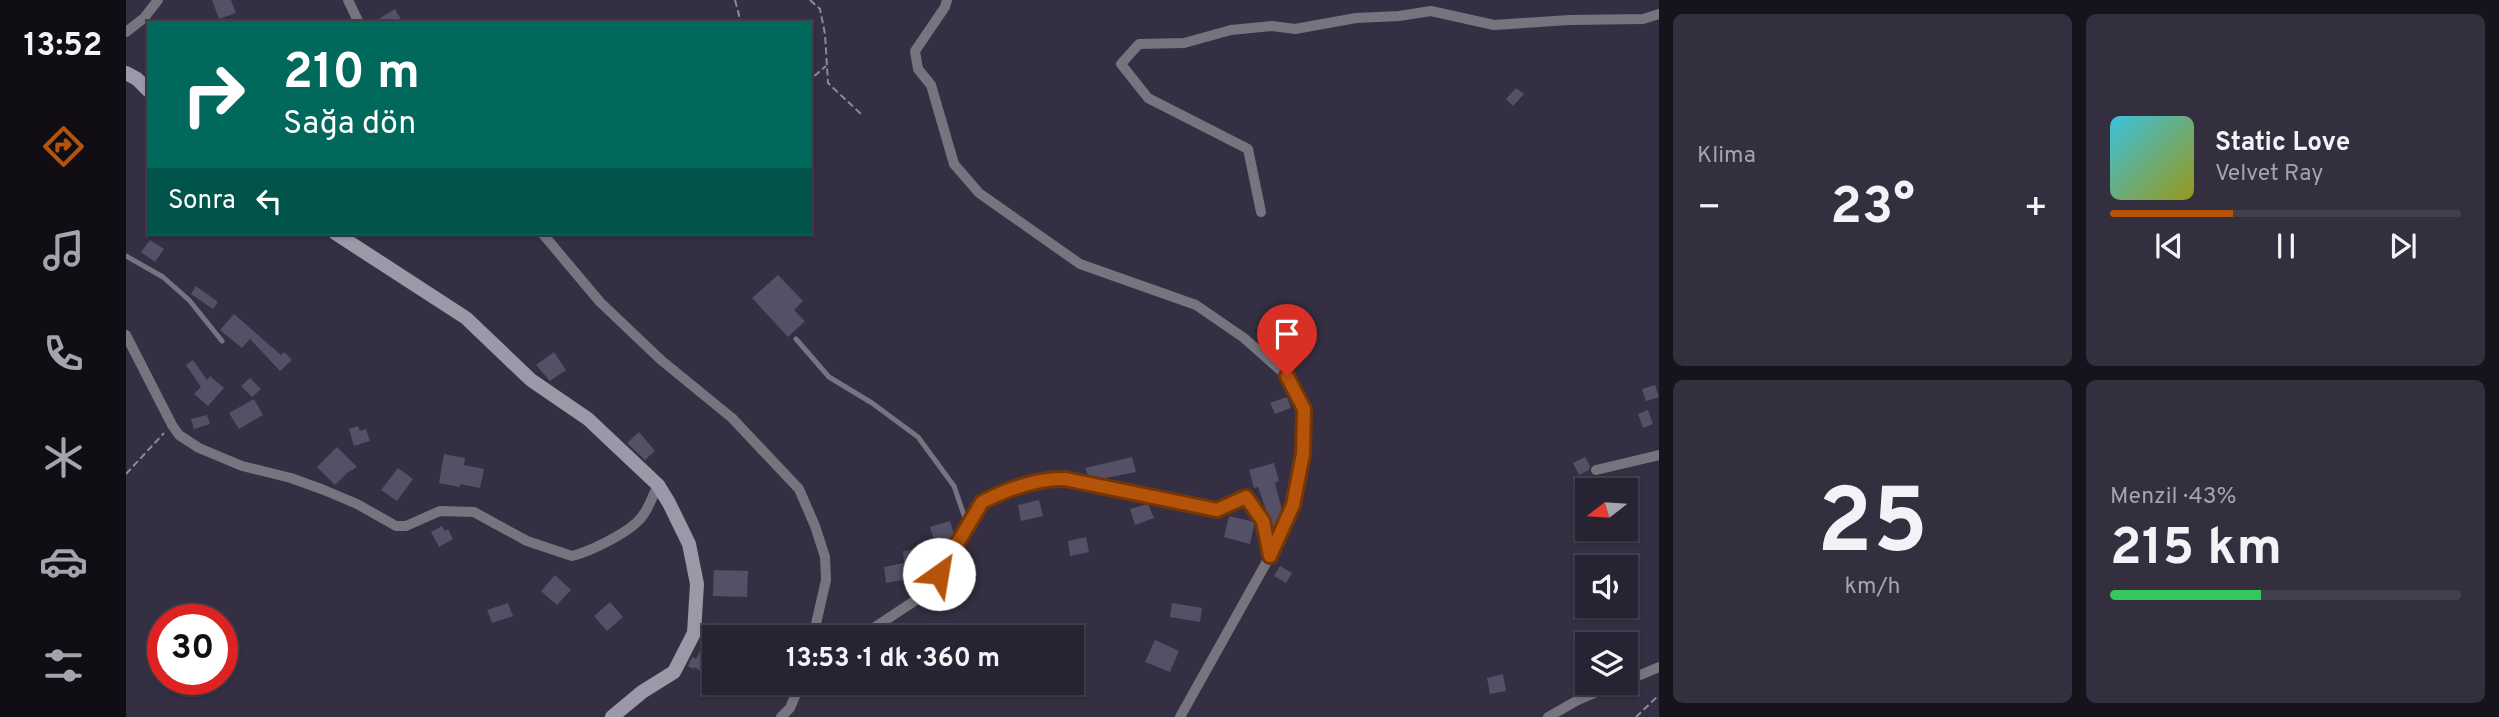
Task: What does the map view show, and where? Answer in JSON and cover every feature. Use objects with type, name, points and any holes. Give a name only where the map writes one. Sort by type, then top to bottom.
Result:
[{"type":"street","points":[[126,32],[144,18],[158,0]]},
{"type":"street","points":[[348,0],[358,21]]},
{"type":"street","points":[[947,0],[915,51],[918,69],[930,85],[954,164],[979,193],[1080,264],[1196,305],[1244,338],[1287,376],[1304,409],[1303,454],[1293,505],[1270,556],[1180,717]]},
{"type":"street","points":[[1261,212],[1248,149],[1148,98],[1121,64],[1139,44],[1184,43],[1231,30],[1272,26],[1295,29],[1356,18],[1431,11],[1494,25],[1643,19],[1659,14]]},
{"type":"street","points":[[126,73],[147,89]]},
{"type":"street","points":[[338,235],[466,318],[531,380],[588,419],[658,485],[689,544],[698,584],[694,633],[674,672],[642,692],[612,717]]},
{"type":"street","points":[[544,235],[600,302],[662,360],[732,418],[799,489],[816,526],[825,557],[826,580],[816,625]]},
{"type":"street","points":[[126,335],[179,435],[199,449],[242,466],[291,478],[324,490],[357,504],[396,526],[406,526],[440,510],[474,512],[527,541],[572,556],[592,549],[637,523],[658,485]]},
{"type":"street","points":[[1595,470],[1659,455]]},
{"type":"street","points":[[878,625],[919,598],[939,574],[982,502],[993,496],[1051,479],[1065,479],[1217,510],[1246,497],[1263,521],[1270,556]]},
{"type":"street","points":[[1638,676],[1659,667]]},
{"type":"street","points":[[781,717],[790,708],[796,695]]},
{"type":"street","points":[[1548,717],[1590,695]]},
{"type":"lane","points":[[126,256],[163,277],[189,300],[222,341]]},
{"type":"lane","points":[[796,339],[829,377],[872,403],[918,437],[954,486],[967,524]]},
{"type":"path","points":[[735,0],[738,21]]},
{"type":"path","points":[[810,0],[820,9],[825,34],[828,83],[861,114]]},
{"type":"path","points":[[812,78],[826,65]]},
{"type":"path","points":[[126,474],[172,425]]},
{"type":"path","points":[[1636,717],[1659,695]]},
{"type":"building","points":[[212,0],[231,0],[236,13],[219,19]]},
{"type":"building","points":[[395,9],[402,21],[375,21]]},
{"type":"building","points":[[1516,88],[1524,94],[1513,106],[1506,99]]},
{"type":"building","points":[[150,240],[164,249],[155,262],[141,252]]},
{"type":"building","points":[[778,275],[803,301],[794,310],[805,321],[788,337],[752,298]]},
{"type":"building","points":[[196,286],[218,302],[213,309],[191,294]]},
{"type":"building","points":[[234,314],[281,355],[284,352],[292,360],[280,371],[250,339],[242,348],[220,330]]},
{"type":"building","points":[[554,352],[566,370],[550,381],[536,365]]},
{"type":"building","points":[[193,360],[207,380],[210,376],[224,388],[208,406],[194,394],[201,387],[186,365]]},
{"type":"building","points":[[250,378],[261,389],[252,397],[241,386]]},
{"type":"building","points":[[1655,385],[1659,397],[1646,401],[1642,389]]},
{"type":"building","points":[[1287,397],[1291,408],[1275,414],[1270,403]]},
{"type":"building","points":[[254,399],[263,415],[239,429],[229,413]]},
{"type":"building","points":[[1648,410],[1653,424],[1643,428],[1638,414]]},
{"type":"building","points":[[207,415],[210,424],[194,429],[191,419]]},
{"type":"building","points":[[358,426],[360,431],[366,429],[370,441],[354,446],[349,429]]},
{"type":"building","points":[[639,432],[655,451],[645,460],[627,443]]},
{"type":"building","points":[[337,447],[357,467],[335,485],[317,467]]},
{"type":"building","points":[[444,454],[465,458],[464,465],[484,469],[480,488],[439,483]]},
{"type":"building","points":[[1132,457],[1136,472],[1101,479],[1088,476],[1085,468]]},
{"type":"building","points":[[1585,457],[1590,466],[1589,470],[1579,475],[1573,463]]},
{"type":"building","points":[[1274,463],[1279,481],[1275,483],[1282,510],[1276,526],[1272,527],[1249,470]]},
{"type":"building","points":[[398,468],[413,479],[397,501],[381,490]]},
{"type":"building","points":[[1039,500],[1043,516],[1021,521],[1018,505]]},
{"type":"building","points":[[1148,504],[1154,518],[1135,525],[1130,509]]},
{"type":"building","points":[[1229,516],[1255,522],[1250,544],[1224,537]]},
{"type":"building","points":[[950,521],[954,534],[946,547],[937,550],[930,527]]},
{"type":"building","points":[[442,526],[445,531],[448,529],[453,539],[439,547],[431,532]]},
{"type":"building","points":[[1086,537],[1089,552],[1070,556],[1068,541]]},
{"type":"building","points":[[912,550],[918,577],[886,583],[884,567],[904,563],[903,551]]},
{"type":"building","points":[[1280,566],[1292,573],[1286,583],[1274,576]]},
{"type":"building","points":[[714,570],[748,571],[747,597],[713,596]]},
{"type":"building","points":[[555,575],[571,590],[557,605],[541,591]]},
{"type":"building","points":[[610,602],[623,617],[607,631],[594,616]]},
{"type":"building","points":[[508,603],[513,616],[492,623],[487,610]]},
{"type":"building","points":[[1172,603],[1202,608],[1200,622],[1170,617]]},
{"type":"building","points":[[1155,640],[1179,651],[1170,672],[1145,662]]},
{"type":"building","points":[[702,646],[701,671],[688,666],[692,657],[696,659]]},
{"type":"building","points":[[1503,674],[1506,691],[1490,694],[1487,678]]},
{"type":"route","points":[[939,574],[982,502],[993,496],[1051,479],[1065,479],[1217,510],[1246,497],[1263,521],[1270,556],[1293,505],[1303,454],[1304,409],[1287,376]]}]
